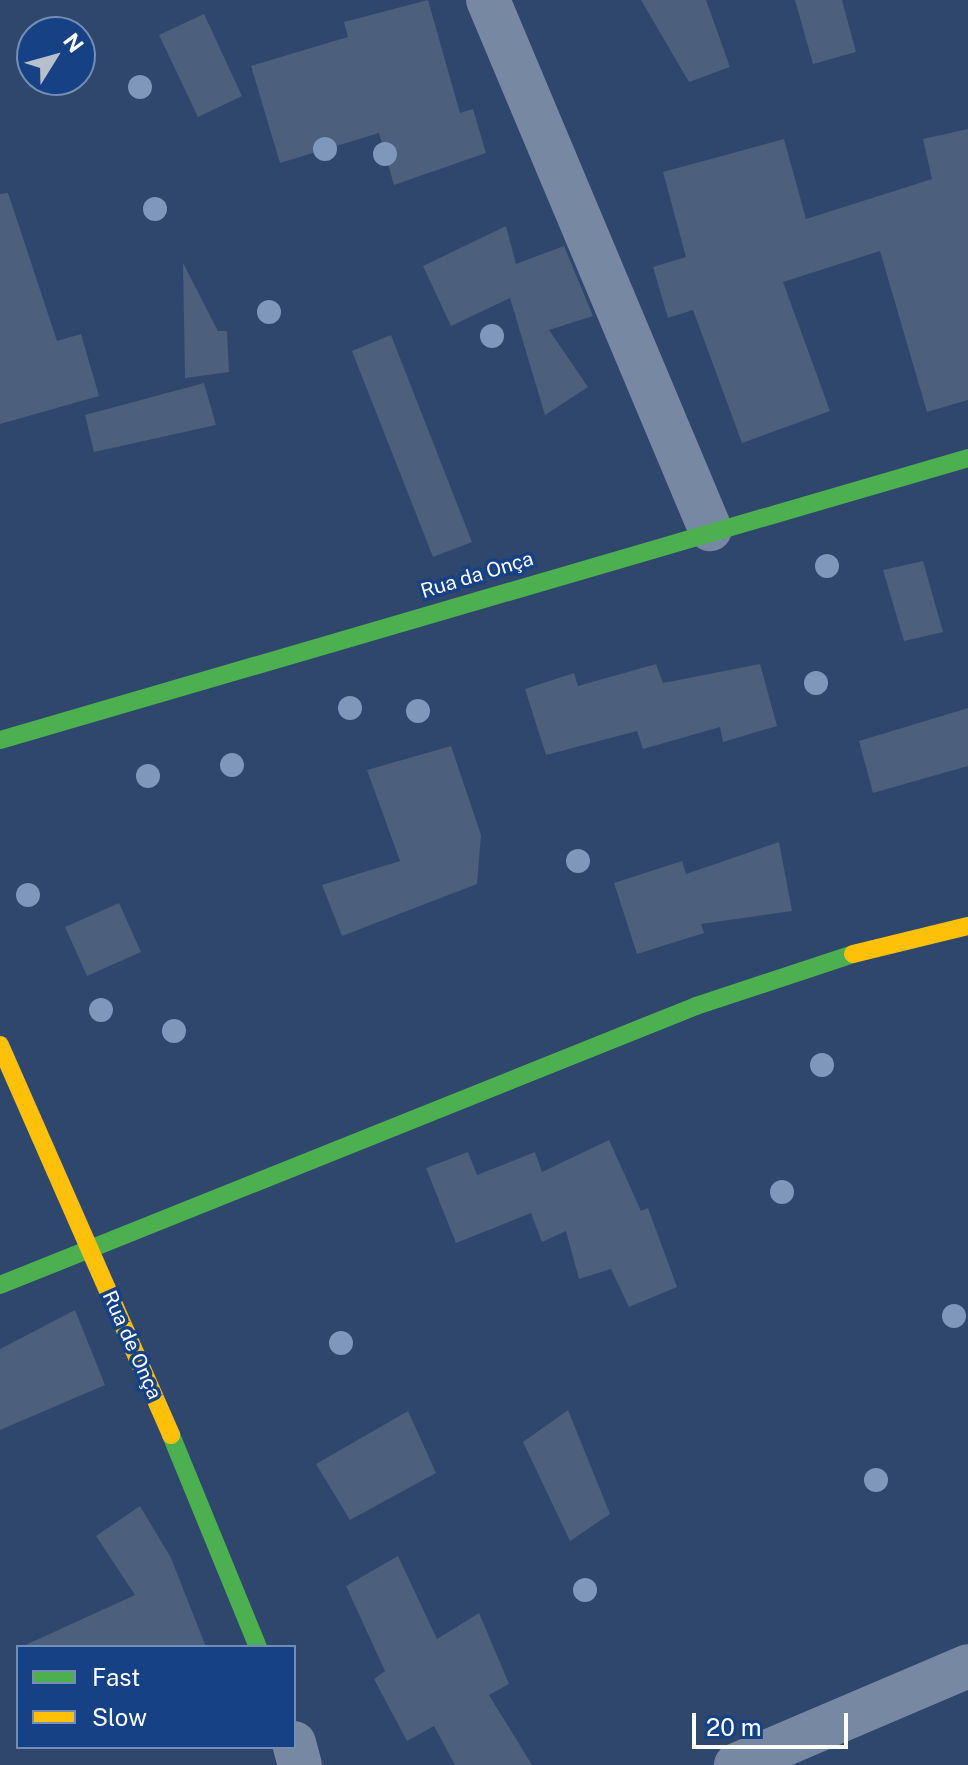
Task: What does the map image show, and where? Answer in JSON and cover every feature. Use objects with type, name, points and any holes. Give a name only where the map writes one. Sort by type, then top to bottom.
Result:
[{"type":"street","points":[[488,0],[710,529]]},
{"type":"street","name":"Rua da Onça","points":[[0,740],[710,529],[968,458]]},
{"type":"street","points":[[0,1285],[89,1245],[696,1006],[856,953],[968,926]]},
{"type":"street","name":"Rua de Onça","points":[[0,1045],[89,1245],[257,1645]]},
{"type":"street","points":[[736,1765],[968,1666]]},
{"type":"building","points":[[428,0],[460,113],[473,109],[486,153],[394,185],[379,133],[280,163],[251,66],[348,37],[344,22]]},
{"type":"building","points":[[641,0],[706,0],[730,67],[689,82]]},
{"type":"building","points":[[795,0],[842,0],[856,52],[813,64]]},
{"type":"building","points":[[204,14],[242,96],[198,117],[159,35]]},
{"type":"building","points":[[968,129],[968,400],[927,412],[880,251],[783,282],[830,411],[742,443],[693,310],[668,318],[653,267],[686,257],[663,172],[784,139],[806,219],[932,179],[923,139]]},
{"type":"building","points":[[8,193],[57,341],[81,334],[99,396],[0,424],[0,194]]},
{"type":"building","points":[[506,226],[516,264],[564,246],[593,316],[549,330],[588,387],[545,415],[510,298],[451,326],[423,266]]},
{"type":"building","points":[[183,263],[218,331],[227,331],[229,372],[185,378]]},
{"type":"building","points":[[391,335],[472,542],[433,557],[352,351]]},
{"type":"building","points":[[204,383],[216,425],[94,452],[85,415]]},
{"type":"building","points":[[923,561],[943,632],[904,641],[883,570]]},
{"type":"building","points":[[656,664],[663,683],[760,664],[777,726],[723,742],[720,727],[643,749],[637,731],[546,755],[525,689],[574,673],[578,686]]},
{"type":"building","points":[[968,708],[968,766],[873,793],[859,741]]},
{"type":"building","points":[[451,746],[481,835],[477,884],[342,936],[322,885],[400,861],[367,770]]},
{"type":"building","points":[[779,842],[792,911],[701,924],[704,933],[637,954],[614,883],[682,861],[686,874]]},
{"type":"building","points":[[119,903],[141,952],[87,976],[65,927]]},
{"type":"building","points":[[609,1140],[641,1211],[648,1208],[677,1287],[629,1307],[611,1269],[579,1279],[566,1231],[542,1242],[531,1213],[456,1243],[426,1168],[468,1152],[477,1175],[535,1152],[542,1172]]},
{"type":"building","points":[[75,1310],[105,1385],[0,1430],[0,1349]]},
{"type":"building","points":[[568,1410],[610,1514],[570,1541],[523,1442]]},
{"type":"building","points":[[408,1411],[436,1473],[350,1520],[316,1464]]},
{"type":"building","points":[[140,1506],[171,1558],[205,1645],[25,1645],[135,1595],[96,1536]]},
{"type":"building","points":[[398,1556],[437,1639],[479,1613],[509,1684],[489,1695],[532,1765],[455,1765],[434,1726],[407,1741],[374,1679],[385,1671],[346,1586]]},
{"type":"traffic: fast","points":[[0,740],[968,458]]},
{"type":"traffic: fast","points":[[0,1285],[696,1006],[853,954]]},
{"type":"traffic: fast","points":[[171,1435],[257,1645]]},
{"type":"traffic: slow","points":[[853,954],[968,926]]},
{"type":"traffic: slow","points":[[0,1045],[171,1435]]}]
